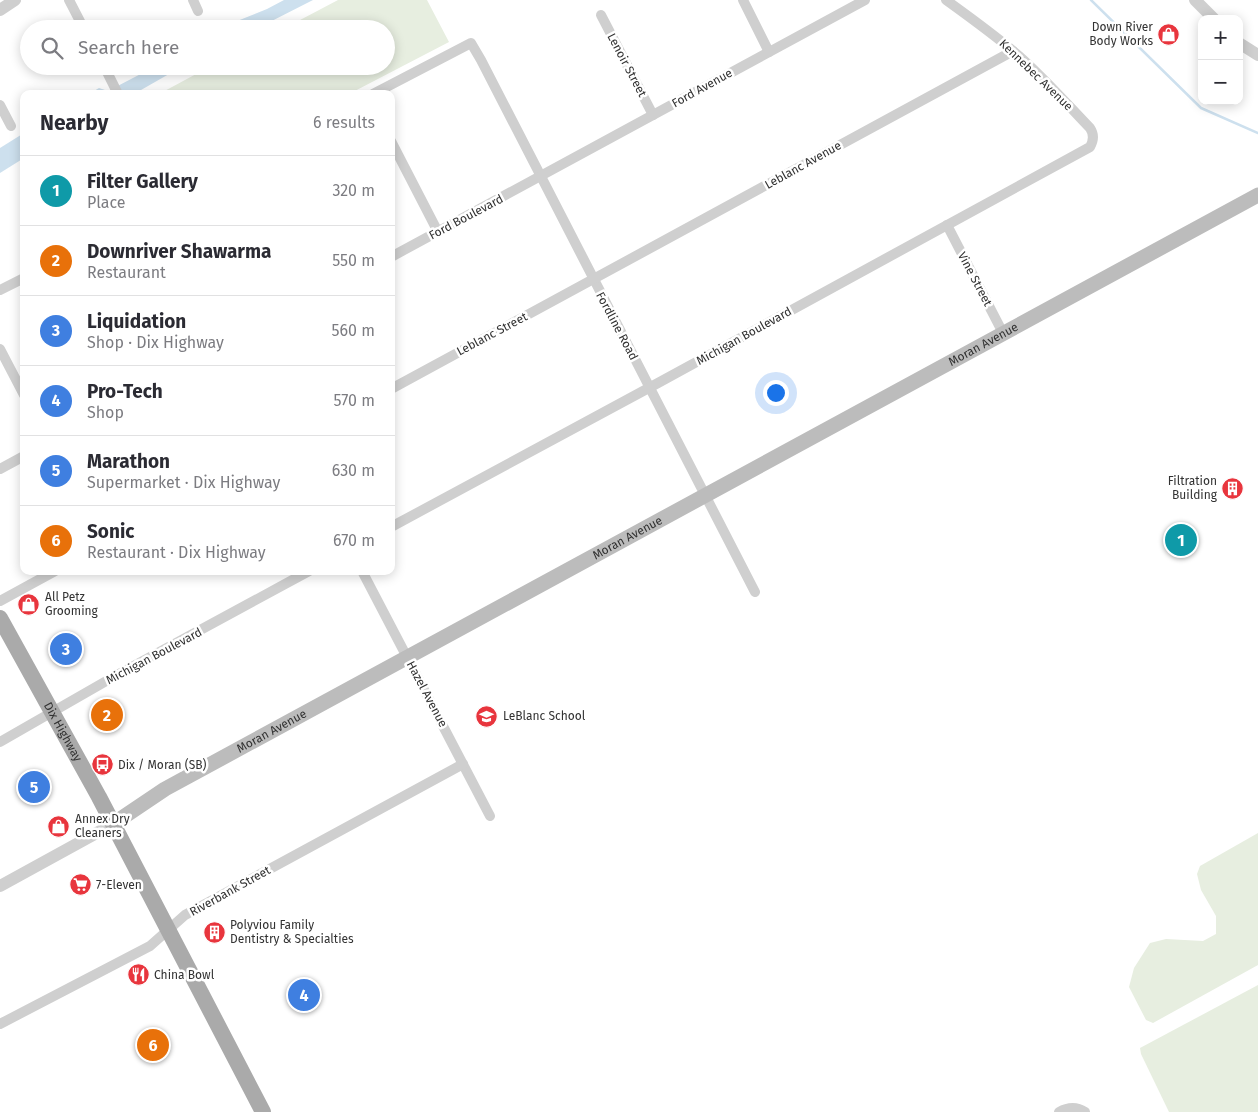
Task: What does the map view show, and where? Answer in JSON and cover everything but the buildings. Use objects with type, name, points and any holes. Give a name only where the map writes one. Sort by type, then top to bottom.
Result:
[{"type":"main road","name":"Moran Avenue","points":[[113,824],[160,791],[1258,195]]},
{"type":"main road","name":"Dix Highway","points":[[0,618],[113,824],[263,1112]]},
{"type":"street","points":[[0,10],[16,0]]},
{"type":"street","points":[[69,0],[79,20]]},
{"type":"street","points":[[193,0],[198,11]]},
{"type":"street","points":[[743,0],[769,52]]},
{"type":"street","name":"Ford Avenue","points":[[540,177],[865,0]]},
{"type":"street","name":"Kennebec Avenue","points":[[946,0],[992,34],[1036,72],[1090,128],[1093,140]]},
{"type":"street","points":[[1195,0],[1210,15]]},
{"type":"street","name":"Lenoir Street","points":[[601,15],[653,115]]},
{"type":"street","name":"Fordline Road","points":[[381,90],[471,43],[755,592]]},
{"type":"street","points":[[1243,46],[1258,55]]},
{"type":"street","name":"Leblanc Avenue","points":[[593,280],[1013,51]]},
{"type":"street","points":[[109,75],[116,90]]},
{"type":"street","points":[[0,105],[11,126]]},
{"type":"street","name":"Michigan Boulevard","points":[[395,525],[1086,149],[1093,140]]},
{"type":"street","points":[[395,149],[438,232]]},
{"type":"street","name":"Ford Boulevard","points":[[395,255],[540,177]]},
{"type":"street","name":"Vine Street","points":[[947,225],[1003,333]]},
{"type":"street","points":[[0,290],[20,280]]},
{"type":"street","name":"Leblanc Street","points":[[395,387],[593,280]]},
{"type":"street","points":[[0,349],[20,387]]},
{"type":"street","points":[[0,469],[20,458]]},
{"type":"street","points":[[0,601],[48,575]]},
{"type":"street","name":"Michigan Boulevard","points":[[0,742],[303,575]]},
{"type":"street","name":"Hazel Avenue","points":[[364,575],[490,816]]},
{"type":"street","name":"Riverbank Street","points":[[0,1024],[150,946],[185,915],[463,764]]},
{"type":"street","name":"Moran Avenue","points":[[0,886],[113,824]]},
{"type":"street","points":[[1059,1112],[1071,1108],[1082,1110]]},
{"type":"shaded area","points":[[338,0],[427,0],[449,42],[395,70],[395,20],[300,20]]},
{"type":"shaded area","points":[[194,75],[386,75],[357,90],[166,90]]},
{"type":"shaded area","points":[[1258,833],[1258,965],[1153,1023],[1146,1020],[1129,987],[1134,968],[1150,943],[1166,939],[1203,941],[1216,934],[1216,916],[1201,890],[1197,874],[1200,866]]},
{"type":"shaded area","points":[[1258,985],[1258,1112],[1169,1112],[1141,1054],[1140,1048]]},
{"type":"water","points":[[284,0],[313,0],[274,20],[240,20]]},
{"type":"water","points":[[139,75],[167,75],[141,90],[110,90]]},
{"type":"water","points":[[20,136],[20,160],[0,173],[0,148]]},
{"type":"waterway","points":[[1091,0],[1201,108],[1258,133]]},
{"type":"place","name":"Down River Body Works","points":[[1169,34]]},
{"type":"place","name":"Filtration Building","points":[[1233,488]]},
{"type":"place","name":"Filter Gallery","points":[[1181,540]]},
{"type":"place","name":"All Petz Grooming","points":[[29,604]]},
{"type":"place","name":"Liquidation","points":[[66,649]]},
{"type":"place","name":"Downriver Shawarma","points":[[107,715]]},
{"type":"place","name":"LeBlanc School","points":[[487,716]]},
{"type":"place","name":"Dix / Moran (SB)","points":[[102,765]]},
{"type":"place","name":"Marathon","points":[[34,787]]},
{"type":"place","name":"Annex Dry Cleaners","points":[[59,826]]},
{"type":"place","name":"7-Eleven","points":[[80,885]]},
{"type":"place","name":"Polyviou Family Dentistry & Specialties","points":[[214,932]]},
{"type":"place","name":"China Bowl","points":[[138,975]]},
{"type":"place","name":"Pro-Tech","points":[[304,995]]},
{"type":"place","name":"Sonic","points":[[153,1045]]}]
